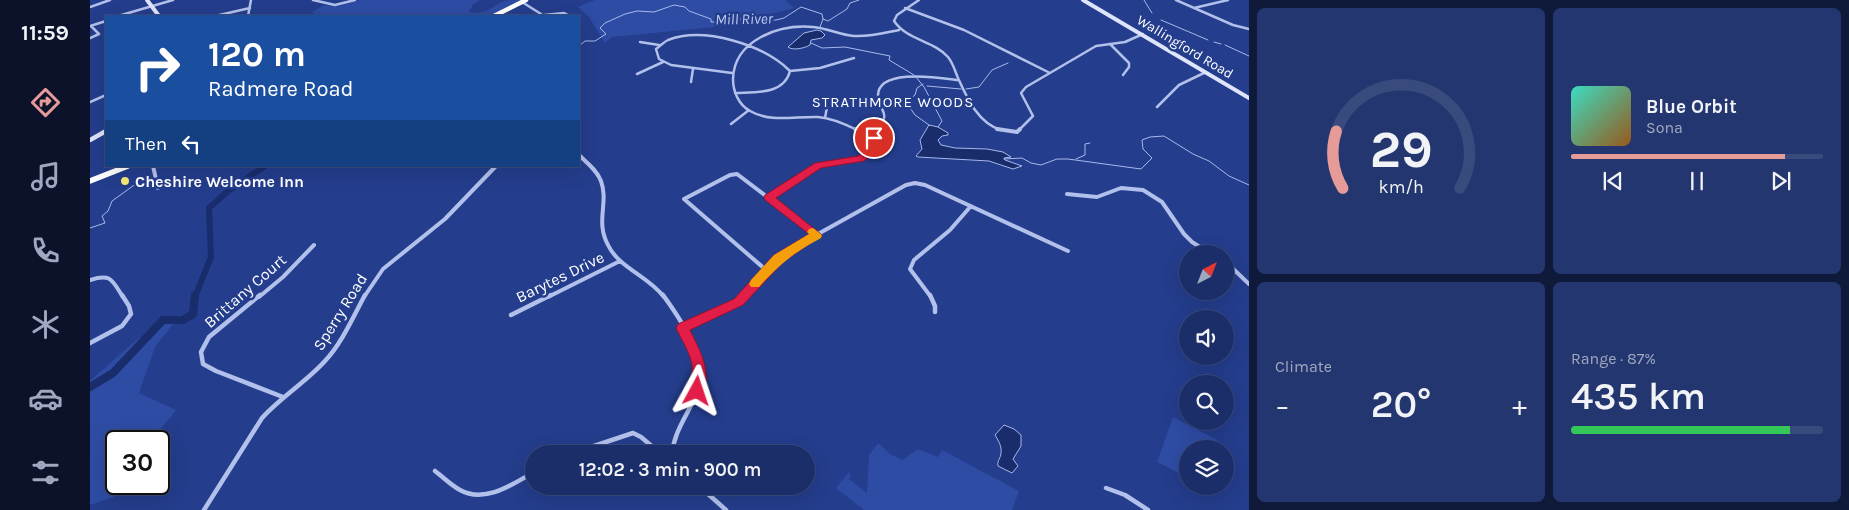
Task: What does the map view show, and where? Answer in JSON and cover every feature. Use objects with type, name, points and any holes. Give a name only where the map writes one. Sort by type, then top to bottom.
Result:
[{"type":"highway","points":[[496,15],[524,1]]},
{"type":"highway","points":[[90,181],[125,167]]},
{"type":"street","points":[[90,7],[110,0]]},
{"type":"street","points":[[147,0],[158,15]]},
{"type":"street","points":[[121,15],[173,0]]},
{"type":"street","points":[[248,15],[251,0]]},
{"type":"street","points":[[313,0],[335,5],[355,0]]},
{"type":"street","points":[[920,0],[897,15],[894,21],[899,30],[947,56],[953,64],[958,80],[969,100],[990,127],[1003,132],[1014,133],[1021,130],[1033,116],[1032,111],[1023,98],[1022,91],[1026,86],[1096,46],[1125,42],[1143,34]]},
{"type":"street","name":"Wallingford Road","points":[[1083,0],[1249,98]]},
{"type":"street","points":[[1176,0],[1233,25],[1249,29]]},
{"type":"street","points":[[1194,8],[1228,0]]},
{"type":"street","points":[[524,1],[541,14]]},
{"type":"street","points":[[219,15],[250,8]]},
{"type":"street","points":[[905,8],[964,30],[1050,73]]},
{"type":"street","points":[[538,15],[564,13],[568,15]]},
{"type":"street","points":[[90,38],[98,34],[90,26],[105,21]]},
{"type":"street","points":[[874,138],[825,118],[806,116],[770,118],[749,110],[739,102],[735,93],[732,73],[737,59],[749,45],[769,34],[796,27],[814,27],[858,36],[899,30]]},
{"type":"street","points":[[640,42],[658,45],[670,39],[689,37],[720,38],[749,45],[780,60],[790,71]]},
{"type":"street","points":[[1110,44],[1130,64],[1123,75]]},
{"type":"street","points":[[658,45],[656,49],[657,54],[664,62],[693,69],[732,73]]},
{"type":"street","points":[[790,71],[820,68],[854,58]]},
{"type":"street","points":[[637,74],[664,62]]},
{"type":"street","points":[[691,82],[690,78],[693,69]]},
{"type":"street","points":[[735,93],[767,91],[777,88],[784,84],[789,77],[790,71]]},
{"type":"street","points":[[1157,107],[1179,85],[1206,72]]},
{"type":"street","points":[[769,197],[818,165],[861,158],[867,154],[884,121],[884,114],[878,98],[882,85],[906,76],[958,80]]},
{"type":"street","points":[[90,102],[105,95]]},
{"type":"street","points":[[825,118],[827,107]]},
{"type":"street","points":[[731,124],[749,110]]},
{"type":"street","points":[[90,140],[105,132]]},
{"type":"street","points":[[580,156],[596,171],[603,183],[605,193],[601,220],[603,234],[609,248],[620,261],[656,288],[670,305],[698,361],[700,381],[673,445]]},
{"type":"street","points":[[153,167],[158,188]]},
{"type":"street","name":"Sperry Road","points":[[204,510],[266,413],[320,366],[331,352],[369,288],[383,269],[445,219],[495,167]]},
{"type":"street","points":[[766,270],[684,199],[730,175],[737,174],[817,235]]},
{"type":"street","points":[[682,328],[738,302],[766,270],[791,249],[906,185],[916,183],[925,185],[1068,251]]},
{"type":"street","points":[[1066,194],[1097,198],[1121,188],[1143,190],[1162,202],[1184,234],[1197,245]]},
{"type":"street","points":[[935,312],[936,308],[931,297],[913,278],[910,269],[914,260],[950,230],[971,206]]},
{"type":"street","name":"Brittany Court","points":[[283,397],[210,368],[203,364],[201,352],[209,338],[283,277],[314,245]]},
{"type":"street","name":"Barytes Drive","points":[[511,315],[620,261]]},
{"type":"street","points":[[1234,270],[1249,284]]},
{"type":"street","points":[[90,280],[102,276],[111,279],[129,306],[131,314],[122,326],[90,343]]},
{"type":"street","points":[[597,445],[633,433],[650,445]]},
{"type":"street","points":[[435,471],[462,491],[485,495],[503,489],[525,477]]},
{"type":"street","points":[[1106,488],[1119,492],[1148,510]]},
{"type":"street","points":[[709,495],[726,510]]},
{"type":"shaded area","points":[[360,0],[480,0],[473,4],[469,12],[476,13],[485,11],[504,1],[521,0],[491,15],[314,15],[314,13],[311,13],[324,5],[340,6]]},
{"type":"shaded area","points":[[595,0],[785,0],[794,8],[752,19],[756,23],[612,37],[605,43],[589,17],[578,7]]},
{"type":"shaded area","points":[[817,30],[825,35],[822,38],[811,40],[810,45],[802,48],[793,49],[788,47],[804,33]]},
{"type":"shaded area","points":[[929,125],[938,127],[948,133],[948,135],[942,136],[938,140],[941,145],[1003,152],[1011,157],[1004,158],[1005,160],[1022,166],[1013,169],[989,161],[918,157],[916,156],[922,149],[920,140]]},
{"type":"shaded area","points":[[181,314],[155,347],[139,393],[176,410],[160,430],[105,430],[105,495],[115,495],[90,505],[90,381],[135,341]]},
{"type":"shaded area","points":[[1173,417],[1179,420],[1179,430],[1198,430],[1217,440],[1179,440],[1179,473],[1157,462]]},
{"type":"shaded area","points":[[1004,425],[1014,429],[1021,435],[1021,446],[1013,459],[1018,466],[1012,473],[998,466],[1001,450],[1000,443],[995,435]]},
{"type":"shaded area","points":[[878,443],[890,454],[902,460],[918,449],[938,457],[942,450],[1019,491],[1012,510],[864,510],[836,488],[849,472],[851,476],[849,479],[867,493],[869,455]]},
{"type":"waterway","name":"Mill River","points":[[823,19],[828,21],[847,9],[850,3],[859,0]]},
{"type":"waterway","points":[[1144,0],[1152,13]]},
{"type":"waterway","name":"Mill River","points":[[580,45],[585,41],[595,41],[606,34],[600,28],[605,23],[625,14],[637,11],[654,12],[674,5],[685,7],[689,11],[711,19],[711,22],[741,19],[776,20],[784,18],[801,7],[822,14],[823,19]]},
{"type":"waterway","points":[[820,27],[823,19]]},
{"type":"waterway","points":[[1161,20],[1208,40]]},
{"type":"waterway","points":[[1214,42],[1221,44]]},
{"type":"waterway","points":[[811,43],[822,48],[845,47],[890,56],[889,60],[914,75]]},
{"type":"waterway","points":[[1225,45],[1249,56]]},
{"type":"waterway","points":[[966,89],[979,87],[992,70],[1008,63]]},
{"type":"waterway","points":[[916,77],[922,85]]},
{"type":"waterway","points":[[922,85],[942,121],[938,127]]},
{"type":"waterway","points":[[922,85],[917,88],[915,95],[906,102],[915,115],[929,125]]},
{"type":"waterway","points":[[927,86],[961,89]]},
{"type":"waterway","points":[[1004,159],[1022,158],[1031,163],[1041,165],[1057,159],[1068,159],[1141,169],[1152,158],[1143,149],[1142,140],[1150,137],[1164,136],[1193,154],[1209,161],[1229,176],[1249,185]]},
{"type":"waterway","points":[[1076,159],[1085,155],[1085,144],[1090,143]]},
{"type":"waterway","name":"Mill River","points":[[195,297],[211,257],[209,208],[228,191],[264,167]]},
{"type":"waterway","points":[[90,228],[105,223],[102,216],[108,211],[112,201],[144,178]]},
{"type":"waterway","name":"Mill River","points":[[90,387],[113,373],[163,320],[183,320],[193,314],[195,295]]},
{"type":"slow traffic","points":[[755,284],[778,258],[817,235],[813,232]]},
{"type":"place","name":"Cheshire Welcome Inn","points":[[125,181]]},
{"type":"district","name":"STRATHMORE WOODS","points":[[893,102]]},
{"type":"route","points":[[697,391],[700,378],[698,361],[682,328],[738,302],[778,258],[817,235],[769,197],[818,165],[827,162],[852,161],[861,158],[867,154],[874,138]]}]
